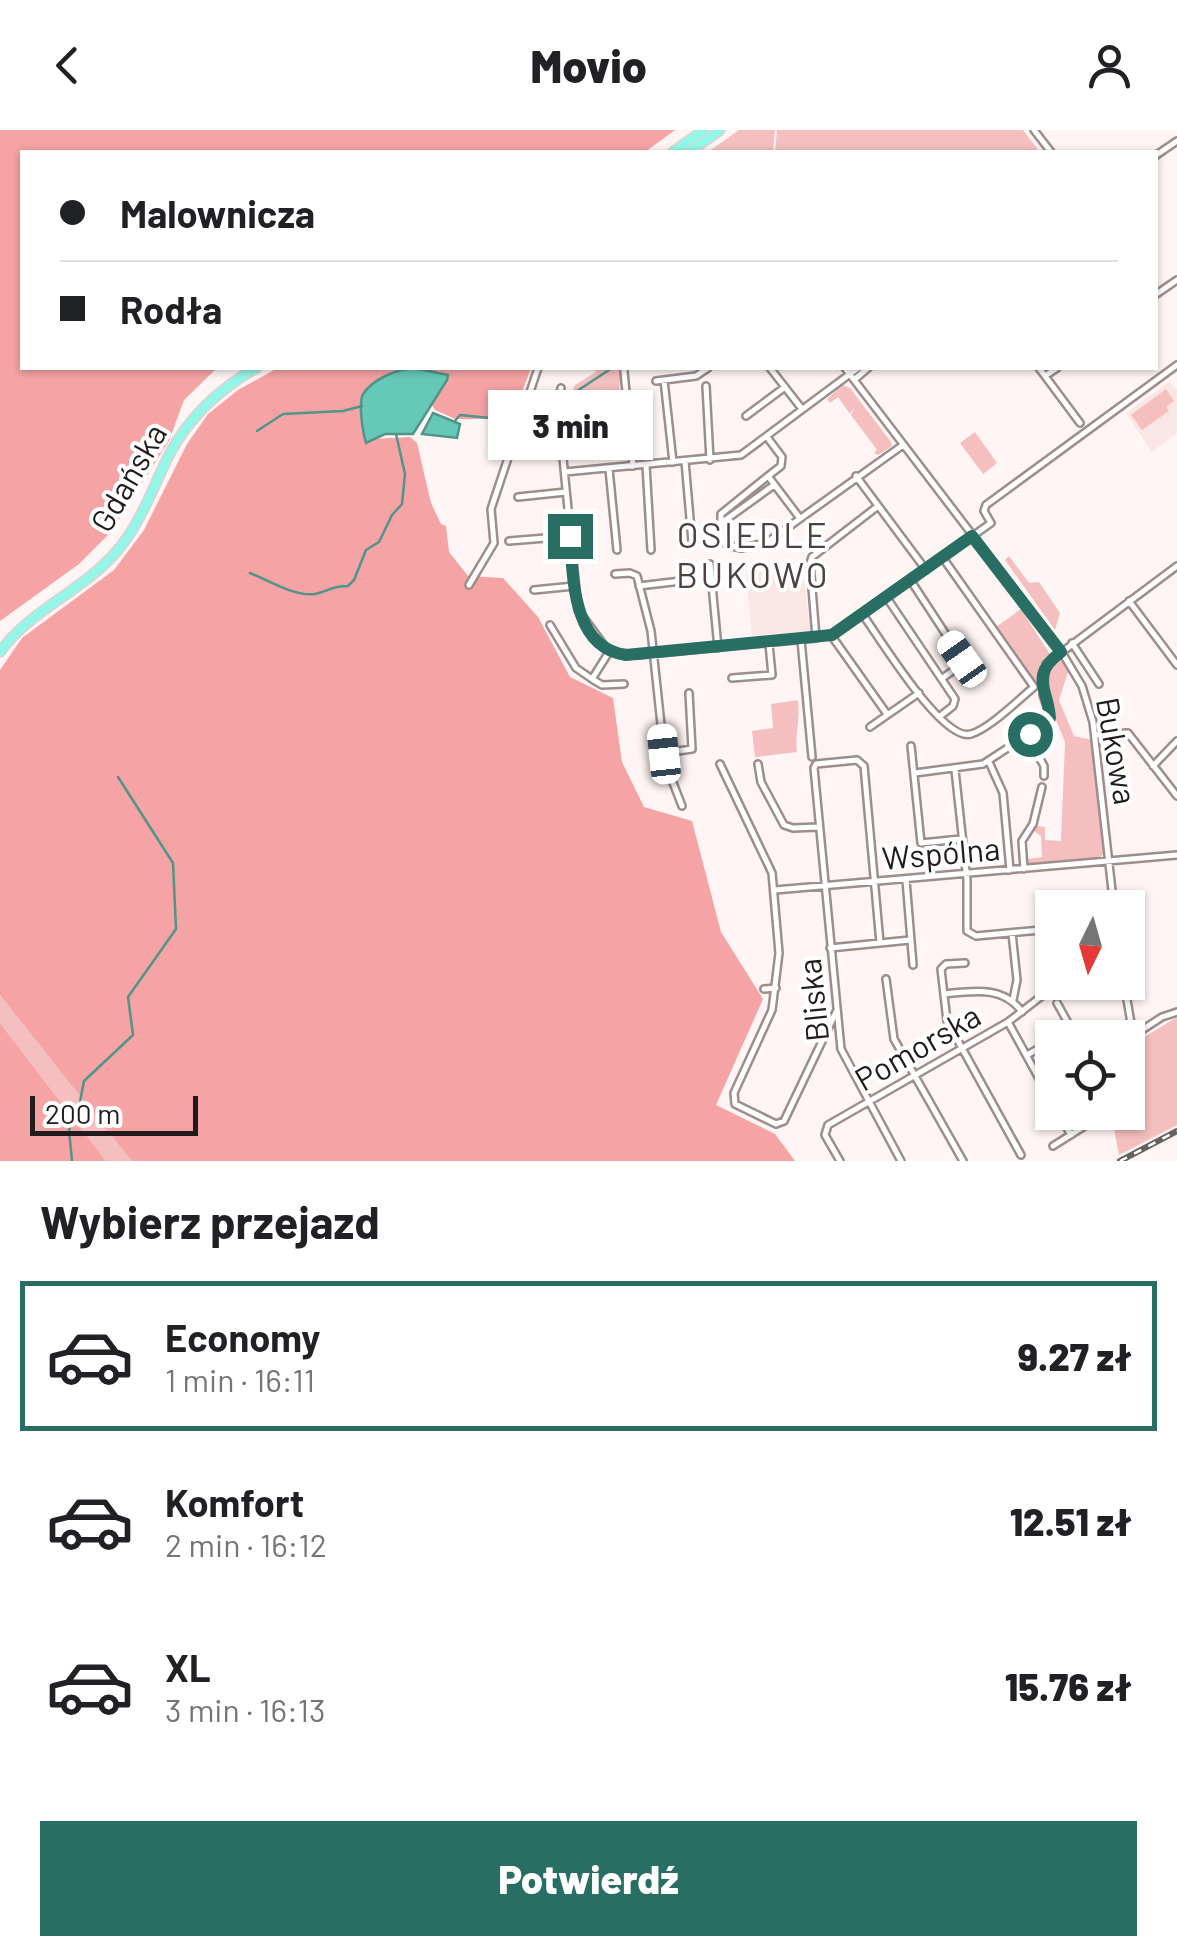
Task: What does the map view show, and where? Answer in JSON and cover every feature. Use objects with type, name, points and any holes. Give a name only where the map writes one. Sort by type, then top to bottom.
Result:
[{"type":"main road","points":[[682,150],[704,130]]},
{"type":"main road","points":[[683,150],[720,130]]},
{"type":"main road","name":"Gdańska","points":[[0,652],[24,625],[90,578],[114,555],[136,524],[186,428],[214,397],[253,370]]},
{"type":"street","points":[[1034,130],[1049,150]]},
{"type":"street","points":[[561,388],[558,408],[574,586],[581,618],[608,652],[626,655],[832,635],[991,523],[984,511],[986,505],[1176,369]]},
{"type":"street","points":[[468,584],[494,543],[491,508],[537,370]]},
{"type":"street","points":[[673,462],[660,380],[696,376],[705,370]]},
{"type":"street","points":[[772,370],[802,410]]},
{"type":"street","points":[[1041,370],[1080,423]]},
{"type":"street","points":[[1046,376],[1054,370]]},
{"type":"street","points":[[624,371],[633,466]]},
{"type":"street","points":[[565,472],[742,455],[849,374]]},
{"type":"street","name":"Bukowa","points":[[849,374],[1061,652],[1082,686],[1095,735],[1110,861]]},
{"type":"street","points":[[706,386],[708,461]]},
{"type":"street","points":[[746,416],[785,387]]},
{"type":"street","points":[[767,437],[782,457],[781,466],[725,509],[720,524],[727,545],[744,548],[766,543],[903,445]]},
{"type":"street","points":[[517,453],[562,450]]},
{"type":"street","points":[[685,461],[692,542]]},
{"type":"street","points":[[646,465],[651,550]]},
{"type":"street","points":[[609,468],[617,550]]},
{"type":"street","points":[[768,476],[800,518]]},
{"type":"street","points":[[856,476],[926,570]]},
{"type":"street","points":[[720,524],[774,486]]},
{"type":"street","points":[[518,496],[566,492]]},
{"type":"street","points":[[816,638],[812,557],[878,506]]},
{"type":"street","points":[[509,541],[570,536]]},
{"type":"street","points":[[863,614],[938,718],[951,731],[962,735],[975,732],[1034,687],[943,558]]},
{"type":"street","points":[[710,564],[718,648]]},
{"type":"street","points":[[915,772],[955,770],[989,762],[1050,718],[1043,695],[1046,664],[1177,566]]},
{"type":"street","points":[[615,574],[634,574],[639,586],[651,631],[664,754],[682,806]]},
{"type":"street","points":[[639,586],[682,581]]},
{"type":"street","points":[[911,581],[962,659],[962,664],[942,678]]},
{"type":"street","points":[[534,590],[574,586]]},
{"type":"street","points":[[887,598],[955,699],[953,706],[938,718]]},
{"type":"street","points":[[1129,601],[1177,665]]},
{"type":"street","points":[[550,625],[576,668],[602,685],[624,684]]},
{"type":"street","points":[[832,635],[887,714]]},
{"type":"street","name":"Bliska","points":[[801,640],[844,1060],[900,1161]]},
{"type":"street","name":"Bukowa","points":[[1072,643],[1098,684]]},
{"type":"street","points":[[732,678],[772,675],[769,644]]},
{"type":"street","points":[[592,679],[608,652]]},
{"type":"street","points":[[664,754],[692,749],[689,693]]},
{"type":"street","points":[[870,728],[918,694]]},
{"type":"street","points":[[1095,735],[1126,732],[1177,796]]},
{"type":"street","points":[[1027,736],[1044,766],[1044,776]]},
{"type":"street","points":[[1154,766],[1177,741]]},
{"type":"street","points":[[911,746],[922,843],[962,839]]},
{"type":"street","points":[[814,760],[857,760],[864,766],[880,943]]},
{"type":"street","points":[[989,762],[1003,794],[1010,870]]},
{"type":"street","points":[[720,764],[767,858],[775,890],[779,953],[772,1010],[733,1096],[735,1104],[776,1124],[784,1121],[837,1010]]},
{"type":"street","points":[[758,764],[761,782],[784,825],[818,827]]},
{"type":"street","points":[[955,770],[969,934],[1035,930]]},
{"type":"street","points":[[1024,869],[1022,841],[1033,824],[1042,786]]},
{"type":"street","name":"Wspólna","points":[[775,890],[1177,855]]},
{"type":"street","points":[[1110,861],[1112,890]]},
{"type":"street","points":[[906,880],[913,966]]},
{"type":"street","points":[[1012,932],[1016,980],[1013,1000]]},
{"type":"street","points":[[830,948],[910,940]]},
{"type":"street","points":[[965,963],[942,966],[947,1021],[1020,1155]]},
{"type":"street","points":[[886,979],[894,1040],[963,1161]]},
{"type":"street","points":[[764,989],[776,988]]},
{"type":"street","points":[[944,994],[980,990],[1013,1000],[1022,1012]]},
{"type":"street","name":"Pomorska","points":[[840,1161],[825,1135],[826,1127],[1008,1022],[1037,1000]]},
{"type":"street","points":[[1057,1003],[1066,1020]]},
{"type":"street","points":[[1145,1028],[1177,1012]]},
{"type":"street","points":[[1008,1022],[1035,1070]]},
{"type":"street","points":[[826,1032],[840,1034]]},
{"type":"street","points":[[1027,1055],[1035,1050]]},
{"type":"street","points":[[1068,1130],[1071,1135]]},
{"type":"street","points":[[1053,1146],[1079,1130]]},
{"type":"shaded area","points":[[0,130],[675,130],[648,150],[20,150],[20,370],[215,370],[184,400],[169,441],[111,532],[79,564],[0,621]]},
{"type":"shaded area","points":[[739,130],[775,130],[773,150],[711,150]]},
{"type":"shaded area","points":[[777,130],[1023,130],[1038,150],[775,150]]},
{"type":"shaded area","points":[[274,370],[530,370],[512,419],[455,419],[435,410],[432,405],[444,377],[371,439],[410,437],[417,443],[431,503],[441,524],[446,526],[449,552],[468,576],[503,578],[538,617],[570,677],[613,698],[622,762],[644,807],[692,821],[721,932],[763,999],[716,1105],[775,1134],[795,1161],[132,1161],[0,995],[0,670],[22,638],[114,570],[144,530],[187,444],[208,414],[238,390]]},
{"type":"shaded area","points":[[400,370],[448,375],[413,434],[385,434],[366,443],[361,411],[363,394]]},
{"type":"shaded area","points":[[621,370],[619,390],[571,394],[575,385],[596,372]]},
{"type":"shaded area","points":[[1169,382],[1177,390],[1177,433],[1152,452],[1126,413]]},
{"type":"shaded area","points":[[843,385],[850,388],[891,442],[892,446],[878,455],[851,415],[854,408],[850,414],[838,397],[830,403],[827,399]]},
{"type":"shaded area","points":[[1166,389],[1174,401],[1166,407],[1169,411],[1142,430],[1131,415]]},
{"type":"shaded area","points":[[433,413],[460,424],[457,438],[422,434]]},
{"type":"shaded area","points":[[975,432],[997,463],[983,474],[960,443]]},
{"type":"shaded area","points":[[1009,556],[1029,583],[1039,582],[1060,613],[1055,630],[1005,560]]},
{"type":"shaded area","points":[[803,567],[810,631],[752,636],[746,574]]},
{"type":"shaded area","points":[[1021,609],[1051,656],[1041,667],[1041,682],[1037,684],[996,627]]},
{"type":"shaded area","points":[[1058,658],[1069,669],[1059,700],[1074,736],[1092,740],[1106,851],[1099,859],[1029,865],[1028,859],[1042,857],[1041,836],[1034,831],[1038,826],[1045,827],[1045,840],[1061,841],[1065,742],[1045,693],[1046,668]]},
{"type":"shaded area","points":[[798,700],[797,752],[755,757],[752,731],[773,728],[771,704]]},
{"type":"shaded area","points":[[0,995],[132,1161],[106,1161],[0,1023]]},
{"type":"shaded area","points":[[1177,1017],[1177,1125],[1119,1155],[1114,1130],[1145,1130],[1145,1037]]},
{"type":"shaded area","points":[[0,1023],[106,1161],[0,1161]]},
{"type":"waterway","points":[[454,422],[460,415],[530,422],[609,370]]},
{"type":"waterway","points":[[257,431],[283,414],[343,411],[362,406]]},
{"type":"waterway","points":[[250,573],[290,591],[307,594],[348,586],[366,550],[379,542],[402,504],[405,474],[396,434]]},
{"type":"waterway","points":[[72,1161],[69,1130],[84,1081],[133,1035],[128,997],[176,929],[173,863],[118,777]]},
{"type":"railway","points":[[1120,1161],[1177,1131]]},
{"type":"district","name":"OSIEDLE BUKOWO","points":[[753,556]]},
{"type":"route","points":[[570,536],[581,618],[608,652],[626,655],[832,635],[972,536],[1061,652],[1043,671],[1043,695],[1050,718],[1030,734]]}]
